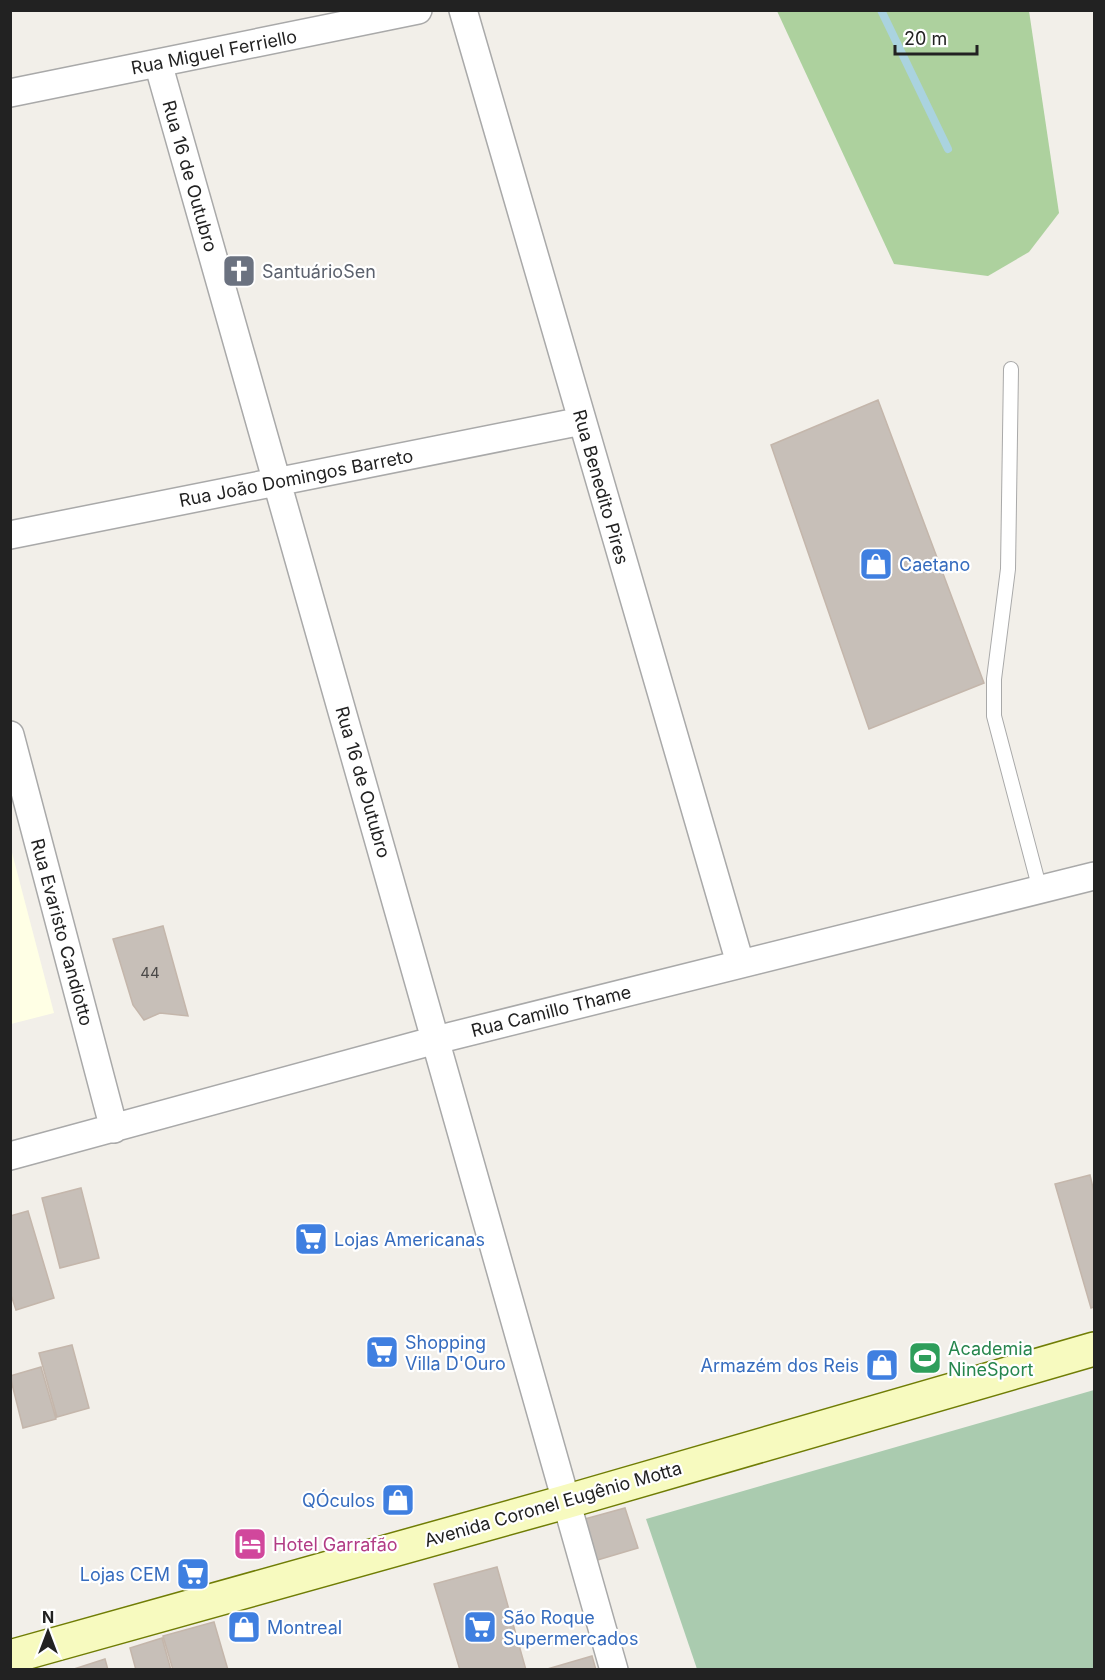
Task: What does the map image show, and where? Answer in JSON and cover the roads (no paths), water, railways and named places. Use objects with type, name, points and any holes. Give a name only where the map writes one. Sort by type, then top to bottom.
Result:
[{"type":"main road","name":"Avenida Coronel Eugênio Motta","points":[[10,1657],[565,1502],[1095,1349]]},
{"type":"street","name":"Rua Miguel Ferriello","points":[[10,93],[418,10]]},
{"type":"street","name":"Rua Benedito Pires","points":[[462,10],[740,963]]},
{"type":"street","name":"Rua 16 de Outubro","points":[[158,63],[614,1670]]},
{"type":"street","name":"Rua João Domingos Barreto","points":[[10,536],[582,422]]},
{"type":"street","name":"Rua Evaristo Candiotto","points":[[10,735],[114,1129]]},
{"type":"street","name":"Rua Camillo Thame","points":[[10,1156],[436,1040],[1095,876]]},
{"type":"lane","points":[[1011,369],[1008,569],[994,679],[994,716],[1040,890]]},
{"type":"waterway","points":[[881,10],[948,149]]},
{"type":"place","name":"SantuárioSen","points":[[239,271]]},
{"type":"place","name":"Caetano","points":[[876,564]]},
{"type":"place","name":"Lojas Americanas","points":[[311,1239]]},
{"type":"place","name":"Shopping Villa D'Ouro","points":[[382,1352]]},
{"type":"place","name":"Academia NineSport","points":[[925,1358]]},
{"type":"place","name":"Armazém dos Reis","points":[[882,1365]]},
{"type":"place","name":"QÓculos","points":[[398,1500]]},
{"type":"place","name":"Hotel Garrafão","points":[[250,1544]]},
{"type":"place","name":"Lojas CEM","points":[[193,1574]]},
{"type":"place","name":"Montreal","points":[[244,1627]]},
{"type":"place","name":"São Roque Supermercados","points":[[480,1627]]}]
